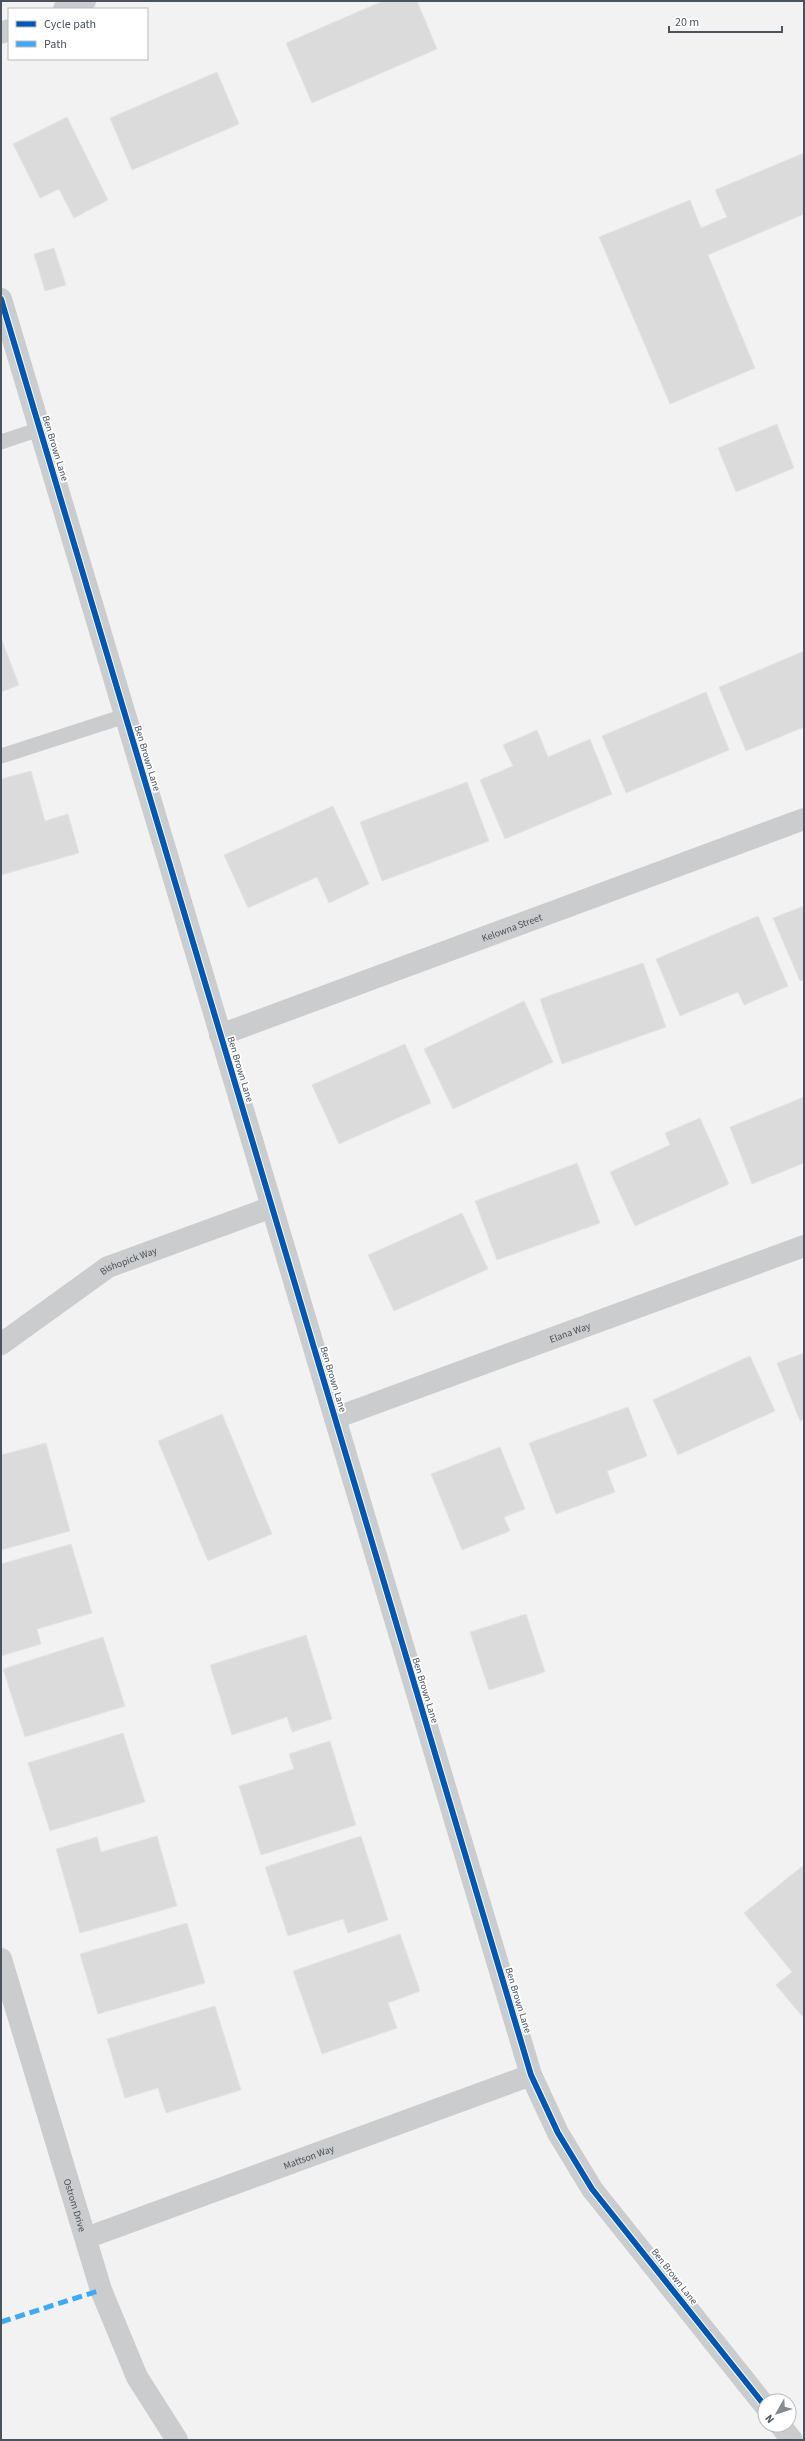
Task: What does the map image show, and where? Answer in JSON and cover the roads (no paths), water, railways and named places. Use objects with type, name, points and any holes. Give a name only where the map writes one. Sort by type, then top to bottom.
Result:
[{"type":"main road","points":[[67,8],[85,1]]},
{"type":"street","name":"Ben Brown Lane","points":[[1,299],[531,2075],[558,2134],[592,2189],[757,2396]]},
{"type":"street","name":"Kelowna Street","points":[[220,1035],[804,819]]},
{"type":"street","name":"Bishopick Way","points":[[1,1344],[108,1267],[272,1207]]},
{"type":"street","name":"Elana Way","points":[[335,1418],[804,1246]]},
{"type":"street","name":"Ostrom Drive","points":[[1,1959],[101,2290],[138,2377],[177,2440]]},
{"type":"street","name":"Mattson Way","points":[[86,2238],[531,2075]]},
{"type":"lane","points":[[1,442],[40,429]]},
{"type":"lane","points":[[1,756],[125,716]]}]
